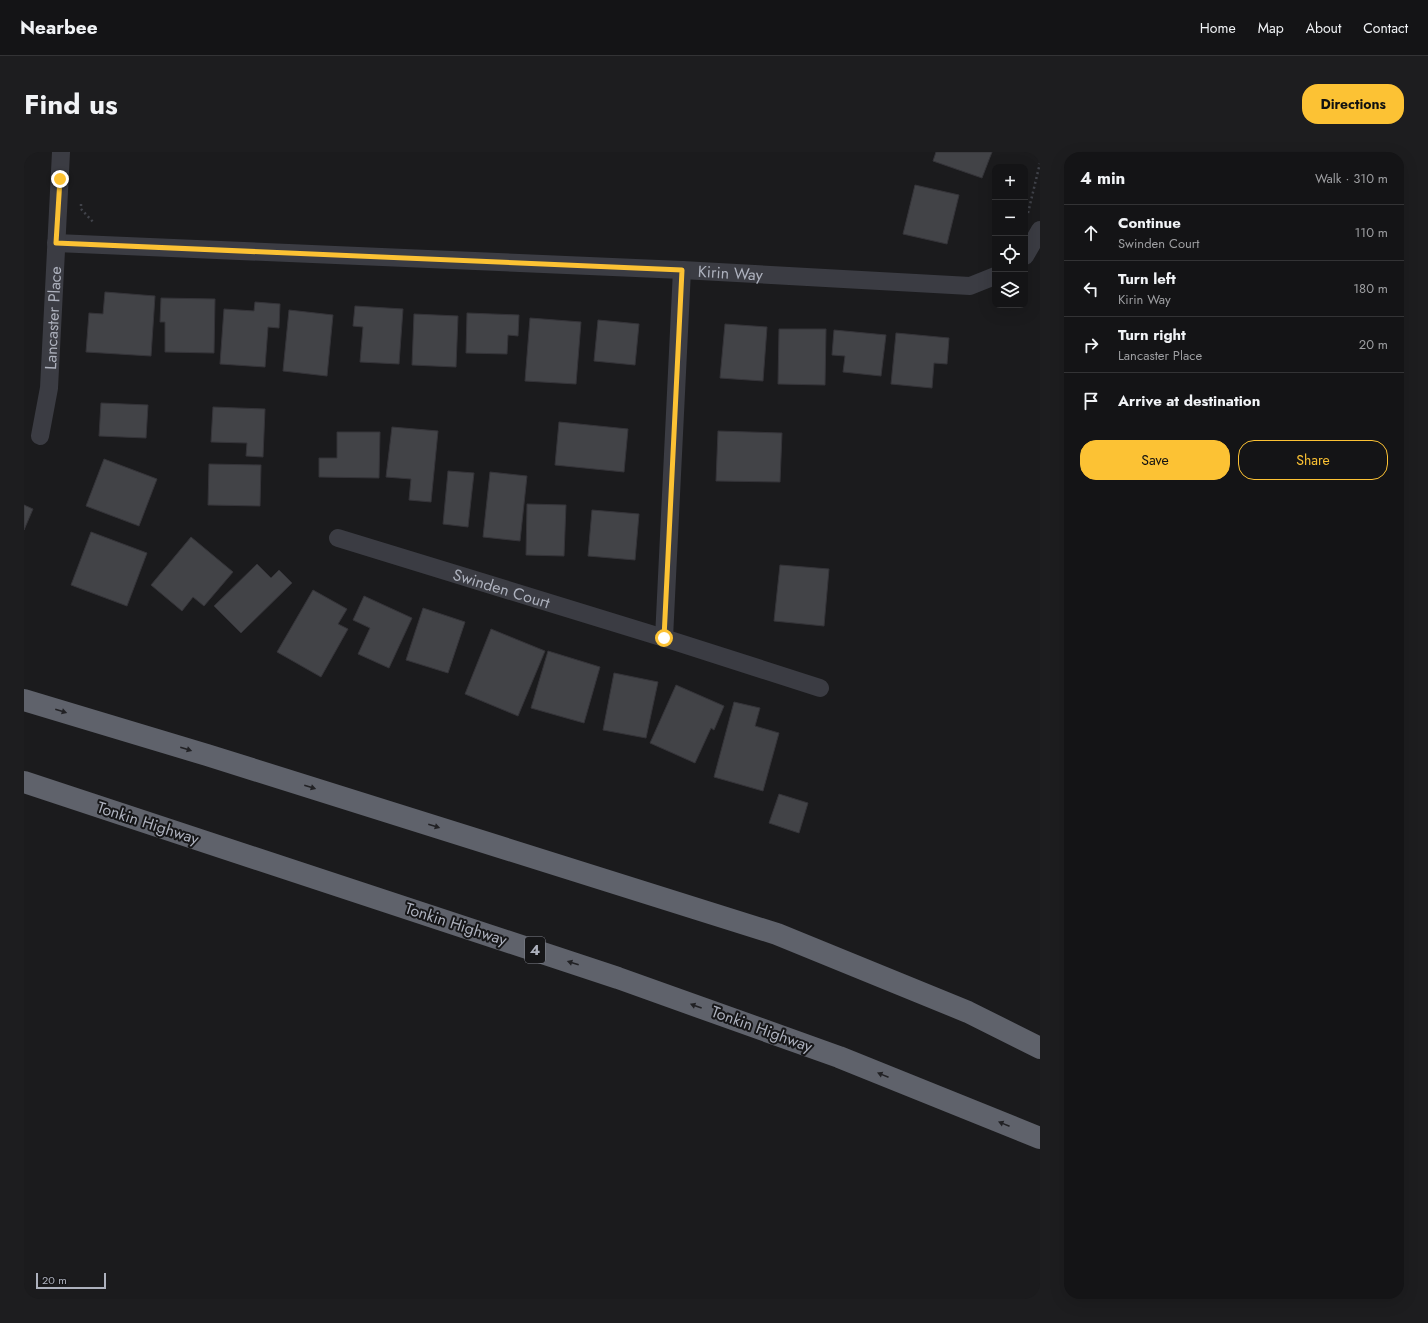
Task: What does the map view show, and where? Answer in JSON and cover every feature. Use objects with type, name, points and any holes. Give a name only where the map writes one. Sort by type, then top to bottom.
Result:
[{"type":"highway","points":[[24,700],[207,755],[777,934],[968,1012],[1040,1048]]},
{"type":"highway","name":"Tonkin Highway","points":[[24,782],[618,978],[839,1057],[1040,1138]]},
{"type":"street","name":"Lancaster Place","points":[[40,436],[49,388],[61,152]]},
{"type":"street","points":[[1028,251],[1040,230]]},
{"type":"street","name":"Kirin Way","points":[[56,243],[682,270],[970,286],[992,277]]},
{"type":"street","points":[[664,638],[682,270]]},
{"type":"street","name":"Swinden Court","points":[[338,538],[664,638],[820,688]]},
{"type":"path","points":[[1028,215],[1040,163]]},
{"type":"building","points":[[936,152],[992,152],[982,178],[933,161]]},
{"type":"building","points":[[915,185],[959,195],[947,244],[903,234]]},
{"type":"building","points":[[105,292],[155,296],[151,356],[86,352],[89,313],[103,314]]},
{"type":"building","points":[[161,298],[215,299],[214,353],[165,352],[165,322],[160,322]]},
{"type":"building","points":[[255,302],[280,304],[279,328],[268,327],[265,367],[220,364],[224,309],[254,311]]},
{"type":"building","points":[[355,306],[403,309],[399,364],[360,362],[363,327],[353,326]]},
{"type":"building","points":[[289,310],[333,315],[327,376],[283,371]]},
{"type":"building","points":[[467,313],[519,315],[518,336],[508,335],[507,354],[466,353]]},
{"type":"building","points":[[414,314],[458,316],[456,367],[412,365]]},
{"type":"building","points":[[530,318],[581,322],[576,384],[525,381]]},
{"type":"building","points":[[598,320],[639,324],[635,365],[594,361]]},
{"type":"building","points":[[725,324],[767,327],[763,381],[720,378]]},
{"type":"building","points":[[779,329],[826,329],[825,385],[778,384]]},
{"type":"building","points":[[834,330],[886,335],[881,376],[843,372],[845,356],[832,355]]},
{"type":"building","points":[[896,333],[949,338],[947,364],[934,363],[932,388],[891,384]]},
{"type":"building","points":[[101,403],[148,405],[146,438],[99,436]]},
{"type":"building","points":[[213,407],[265,409],[263,457],[246,456],[247,443],[211,442]]},
{"type":"building","points":[[559,422],[628,429],[624,472],[555,465]]},
{"type":"building","points":[[392,427],[438,431],[431,502],[409,500],[411,479],[386,477]]},
{"type":"building","points":[[718,431],[782,433],[780,482],[716,481]]},
{"type":"building","points":[[337,432],[380,432],[379,478],[319,477],[319,458],[337,458]]},
{"type":"building","points":[[104,459],[157,479],[139,526],[86,506]]},
{"type":"building","points":[[209,464],[261,465],[260,506],[208,505]]},
{"type":"building","points":[[448,471],[474,473],[468,527],[443,524]]},
{"type":"building","points":[[490,472],[527,476],[520,541],[483,537]]},
{"type":"building","points":[[527,504],[566,505],[564,556],[526,555]]},
{"type":"building","points":[[24,505],[33,509],[24,530]]},
{"type":"building","points":[[592,510],[639,514],[635,560],[588,556]]},
{"type":"building","points":[[91,532],[147,553],[127,606],[71,585]]},
{"type":"building","points":[[191,537],[233,572],[204,606],[193,597],[182,611],[151,585]]},
{"type":"building","points":[[257,564],[271,578],[279,570],[292,583],[241,633],[214,606]]},
{"type":"building","points":[[780,565],[829,569],[824,626],[774,621]]},
{"type":"building","points":[[313,590],[347,609],[338,624],[348,629],[321,677],[277,652]]},
{"type":"building","points":[[364,596],[412,618],[389,668],[358,654],[370,628],[353,620]]},
{"type":"building","points":[[423,608],[465,622],[448,673],[406,660]]},
{"type":"building","points":[[491,629],[545,651],[518,716],[465,694]]},
{"type":"building","points":[[548,651],[600,667],[584,723],[531,708]]},
{"type":"building","points":[[614,673],[658,682],[646,738],[603,730]]},
{"type":"building","points":[[676,685],[724,706],[714,730],[711,728],[695,763],[650,743]]},
{"type":"building","points":[[734,702],[760,708],[755,726],[779,733],[763,791],[714,777]]},
{"type":"building","points":[[779,794],[808,803],[799,833],[769,823]]},
{"type":"route","points":[[60,179],[56,243],[682,270],[664,638]]}]
